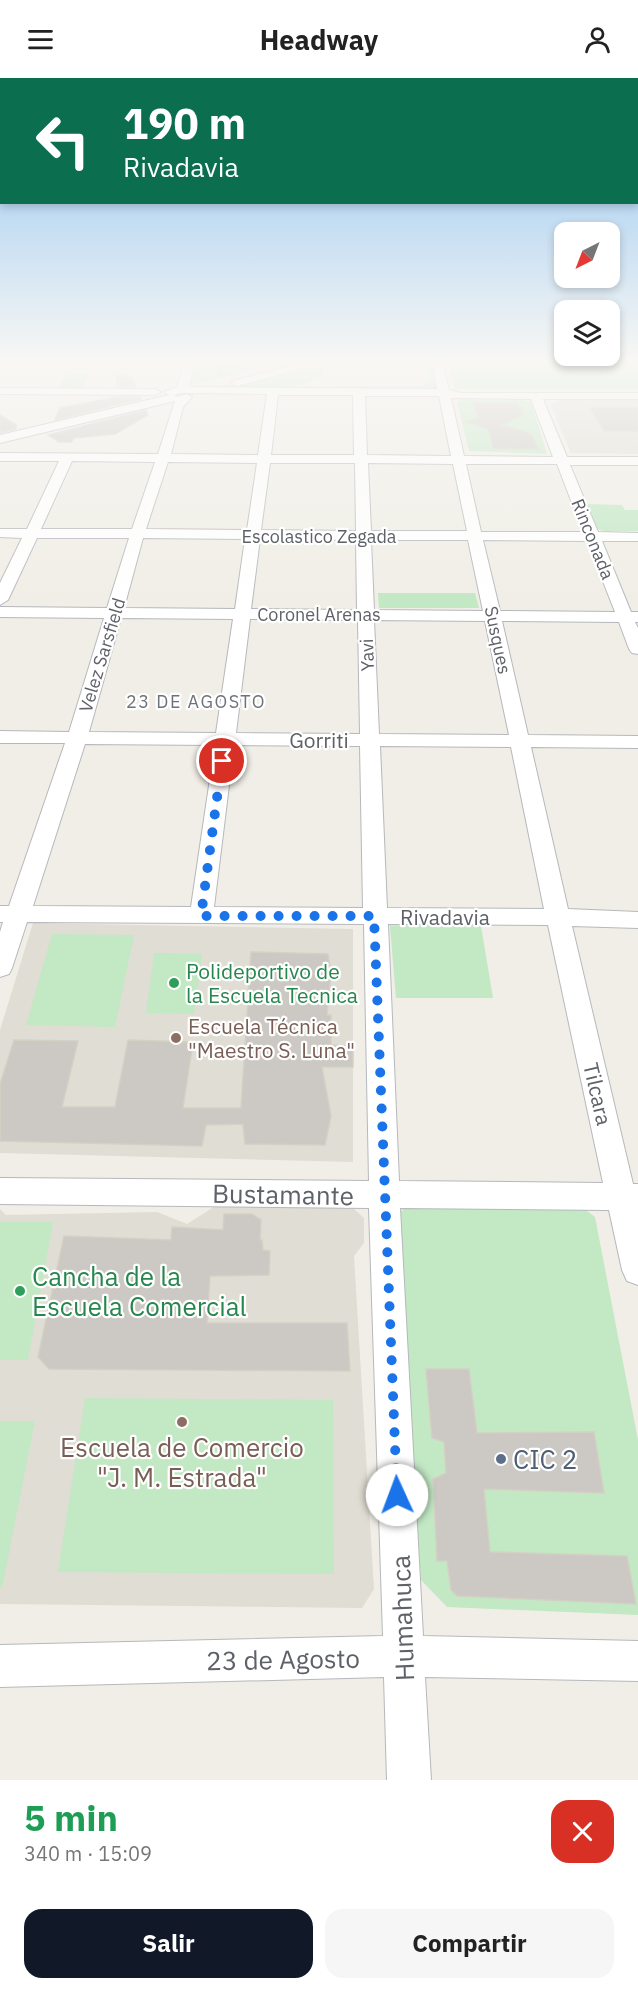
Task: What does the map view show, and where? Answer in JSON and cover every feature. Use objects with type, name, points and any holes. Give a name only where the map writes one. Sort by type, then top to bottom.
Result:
[{"type":"street","name":"Velez Sarsfield","points":[[0,968],[8,914],[77,738],[137,535],[168,441]]},
{"type":"street","points":[[201,916],[265,441]]},
{"type":"street","name":"Yavi","points":[[360,441],[374,916]]},
{"type":"street","name":"Susques","points":[[457,441],[558,917]]},
{"type":"street","name":"Rinconada","points":[[554,441],[593,537],[631,616],[638,649]]},
{"type":"street","points":[[0,457],[638,461]]},
{"type":"street","points":[[0,600],[68,457]]},
{"type":"street","name":"Escolastico Zegada","points":[[0,533],[638,537]]},
{"type":"street","name":"Coronel Arenas","points":[[0,612],[631,616]]},
{"type":"street","name":"Gorriti","points":[[0,737],[638,742]]},
{"type":"street","name":"Rivadavia","points":[[8,914],[558,917],[638,920]]},
{"type":"street","name":"Humahuca","points":[[374,916],[409,1780]]},
{"type":"street","name":"Tilcara","points":[[558,917],[630,1197],[638,1270]]},
{"type":"street","name":"Bustamante","points":[[0,1191],[630,1197]]},
{"type":"street","name":"23 de Agosto","points":[[0,1666],[404,1656],[638,1661]]},
{"type":"shaded area","points":[[566,441],[638,441],[638,454],[571,453]]},
{"type":"shaded area","name":"Escuela Técnica \"Maestro S. Luna\"","points":[[33,923],[353,929],[353,1162],[0,1153],[0,1030]]},
{"type":"shaded area","name":"Escuela de Comercio \"J. M. Estrada\"","points":[[217,1205],[353,1208],[364,1218],[364,1243],[354,1256],[374,1589],[362,1608],[0,1604],[0,1209],[6,1215],[157,1212],[187,1224]]},
{"type":"green space","points":[[467,441],[543,441],[547,454],[469,451]]},
{"type":"green space","points":[[585,504],[622,505],[625,510],[638,510],[638,531],[603,531],[592,527]]},
{"type":"green space","points":[[378,593],[475,593],[479,608],[379,608]]},
{"type":"green space","points":[[390,926],[481,926],[493,998],[396,998]]},
{"type":"green space","points":[[52,934],[134,935],[115,1027],[26,1025]]},
{"type":"green space","name":"Polideportivo de la Escuela Tecnica","points":[[154,953],[202,954],[194,1014],[146,1013]]},
{"type":"green space","points":[[574,1201],[595,1217],[638,1440],[638,1615],[447,1607],[421,1580],[396,1215],[414,1202]]},
{"type":"green space","name":"Cancha de la Escuela Comercial","points":[[0,1222],[53,1222],[28,1360],[0,1360]]},
{"type":"green space","points":[[85,1398],[333,1400],[334,1574],[58,1572]]},
{"type":"green space","points":[[0,1421],[35,1421],[2,1588],[0,1588]]},
{"type":"building","points":[[491,441],[535,441],[538,449],[493,448]]},
{"type":"building","points":[[251,952],[328,954],[331,975],[327,1015],[331,1015],[331,1045],[353,1046],[353,1067],[322,1067],[331,1116],[325,1145],[245,1144],[243,1124],[206,1125],[202,1146],[0,1141],[0,1084],[14,1040],[78,1041],[62,1107],[115,1107],[128,1040],[193,1042],[183,1108],[241,1108]]},
{"type":"building","points":[[224,1214],[252,1214],[261,1220],[260,1240],[262,1240],[263,1250],[270,1251],[269,1275],[210,1276],[207,1323],[347,1323],[350,1371],[49,1369],[38,1357],[64,1236],[171,1240],[172,1227],[223,1230]]},
{"type":"building","points":[[426,1369],[469,1369],[477,1433],[594,1432],[604,1493],[484,1489],[490,1552],[627,1556],[636,1604],[457,1596],[451,1590],[447,1561],[437,1561],[433,1479],[446,1473],[444,1442],[432,1438]]},
{"type":"place","name":"Polideportivo de la Escuela Tecnica","points":[[174,983]]},
{"type":"place","name":"Escuela Técnica \"Maestro S. Luna\"","points":[[176,1038]]},
{"type":"place","name":"Cancha de la Escuela Comercial","points":[[20,1291]]},
{"type":"place","name":"Escuela de Comercio \"J. M. Estrada\"","points":[[182,1422]]},
{"type":"place","name":"CIC 2","points":[[501,1459]]},
{"type":"district","name":"23 DE AGOSTO","points":[[196,701]]},
{"type":"route","points":[[222,761],[201,916],[374,916],[397,1495]]}]
